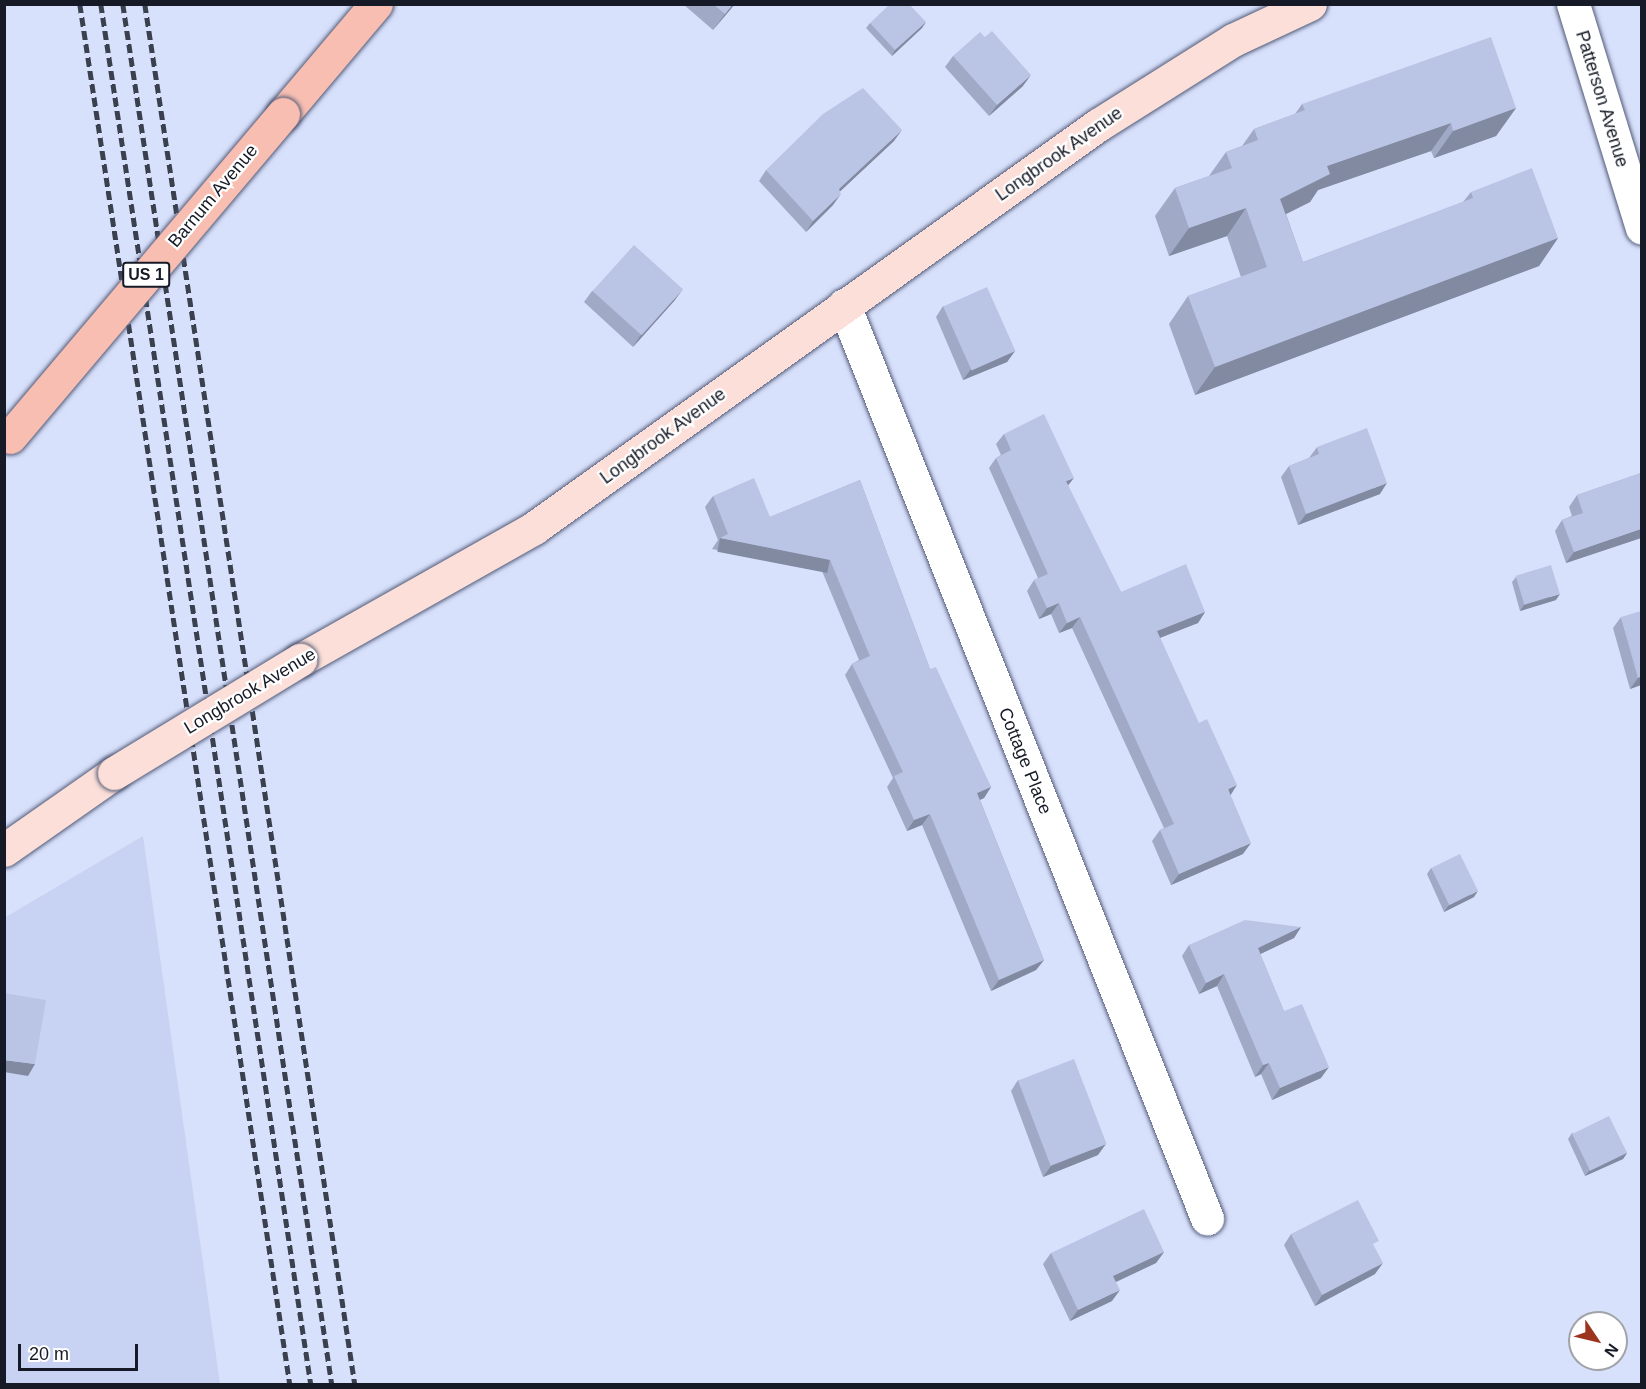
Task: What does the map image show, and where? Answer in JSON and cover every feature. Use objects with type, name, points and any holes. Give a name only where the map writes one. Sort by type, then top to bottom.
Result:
[{"type":"main road","name":"Barnum Avenue","points":[[7,441],[376,4]]},
{"type":"street","name":"Longbrook Avenue","points":[[4,850],[114,773],[300,660],[534,528],[844,305],[1176,73],[1310,4]]},
{"type":"street","name":"Patterson Avenue","points":[[1573,4],[1641,228]]},
{"type":"street","name":"Cottage Place","points":[[844,305],[1207,1218]]},
{"type":"shaded area","points":[[143,836],[220,1384],[5,1384],[4,918]]},
{"type":"building","points":[[713,4],[733,4],[725,14]]},
{"type":"building","points":[[890,4],[909,4],[926,22],[895,50],[870,23]]},
{"type":"building","points":[[992,31],[1031,75],[997,105],[953,56],[980,32],[985,37]]},
{"type":"building","points":[[1491,37],[1516,108],[1453,131],[1451,123],[1327,166],[1330,174],[1280,199],[1303,262],[1473,198],[1471,192],[1532,168],[1558,238],[1215,367],[1188,296],[1267,267],[1246,208],[1189,228],[1175,188],[1232,168],[1226,152],[1258,140],[1254,129],[1305,110],[1302,104]]},
{"type":"building","points":[[863,88],[902,130],[839,189],[841,194],[813,221],[766,170],[823,114]]},
{"type":"building","points":[[634,245],[683,289],[642,335],[593,291]]},
{"type":"building","points":[[987,287],[1015,351],[972,370],[943,307]]},
{"type":"building","points":[[1044,414],[1074,478],[1066,481],[1121,592],[1186,564],[1205,612],[1157,631],[1199,723],[1207,719],[1237,785],[1228,789],[1251,843],[1179,874],[1160,830],[1174,824],[1080,617],[1067,623],[1059,603],[1047,608],[1034,580],[1048,574],[996,458],[1011,450],[1004,434]]},
{"type":"building","points":[[1367,428],[1387,483],[1306,514],[1289,466],[1319,454],[1317,447]]},
{"type":"building","points":[[1641,473],[1641,529],[1574,552],[1562,520],[1583,513],[1577,495]]},
{"type":"building","points":[[754,478],[770,517],[860,480],[930,669],[936,667],[991,787],[977,793],[1044,960],[999,980],[930,814],[914,820],[894,776],[903,772],[852,664],[870,656],[830,560],[720,538],[728,534],[713,496]]},
{"type":"building","points":[[1551,565],[1560,594],[1524,605],[1516,576]]},
{"type":"building","points":[[1641,611],[1641,676],[1638,678],[1621,617]]},
{"type":"building","points":[[1460,854],[1478,891],[1449,905],[1431,868]]},
{"type":"building","points":[[1245,920],[1301,927],[1258,948],[1284,1011],[1302,1004],[1329,1067],[1280,1088],[1269,1063],[1263,1065],[1224,974],[1206,983],[1189,945]]},
{"type":"building","points":[[4,993],[46,1000],[35,1064],[4,1060]]},
{"type":"building","points":[[1074,1059],[1107,1144],[1051,1165],[1018,1081]]},
{"type":"building","points":[[1609,1116],[1627,1153],[1590,1171],[1572,1134]]},
{"type":"building","points":[[1358,1200],[1379,1241],[1373,1244],[1383,1263],[1322,1295],[1291,1234]]},
{"type":"building","points":[[1144,1209],[1164,1252],[1113,1276],[1120,1290],[1078,1310],[1051,1253]]},
{"type":"railway","points":[[80,4],[290,1384]]},
{"type":"railway","points":[[101,4],[311,1384]]},
{"type":"railway","points":[[123,4],[332,1384]]},
{"type":"railway","points":[[145,4],[355,1384]]}]
